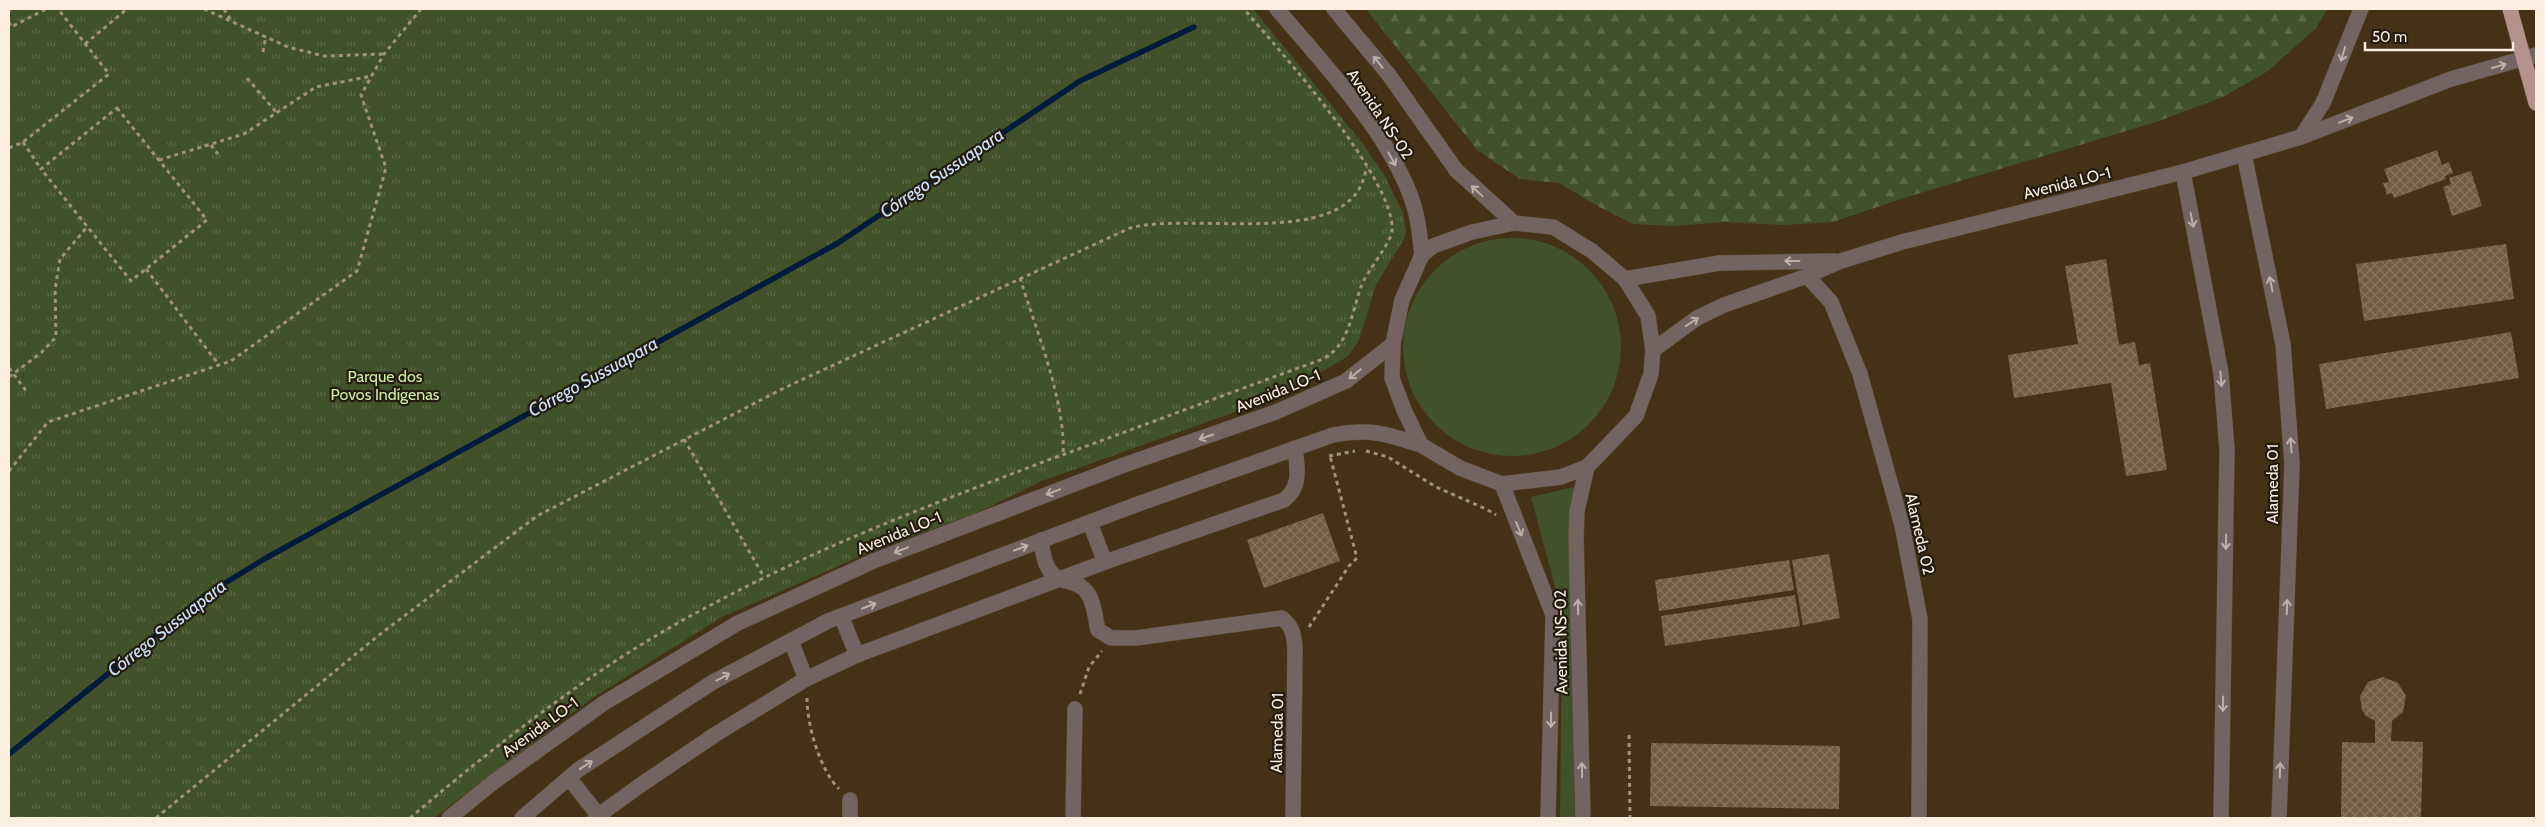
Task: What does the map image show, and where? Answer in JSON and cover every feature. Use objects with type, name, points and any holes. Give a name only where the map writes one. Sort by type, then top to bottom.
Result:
[{"type":"main road","points":[[2510,9],[2530,57],[2536,103]]},
{"type":"street","name":"Avenida NS-02","points":[[1277,9],[1348,95],[1388,152],[1414,207],[1422,255]]},
{"type":"street","name":"Avenida NS-02","points":[[1334,9],[1388,75],[1456,170],[1514,223]]},
{"type":"street","points":[[2301,138],[2323,103],[2361,9]]},
{"type":"street","name":"Avenida LO-1","points":[[1653,350],[1697,318],[1841,261],[1902,242],[2183,172],[2301,138],[2451,78],[2530,57]]},
{"type":"street","name":"Alameda 01","points":[[2244,154],[2283,344],[2292,464],[2278,818]]},
{"type":"street","points":[[2183,172],[2221,373],[2227,450],[2221,818]]},
{"type":"street","points":[[526,817],[569,778],[713,682],[841,616],[1041,540],[1333,435],[1358,430],[1386,433],[1422,445],[1460,468],[1502,484],[1561,477],[1587,467],[1636,416],[1651,374],[1653,350],[1648,316],[1625,279],[1592,251],[1553,227],[1514,223],[1472,232],[1433,246],[1422,255],[1402,300],[1393,344],[1392,378],[1404,410],[1422,445]]},
{"type":"street","name":"Avenida LO-1","points":[[1625,279],[1720,262],[1841,261]]},
{"type":"street","name":"Alameda 02","points":[[1807,276],[1831,302],[1860,374],[1902,525],[1920,619],[1919,818]]},
{"type":"street","name":"Avenida LO-1","points":[[449,818],[495,781],[604,703],[738,623],[876,560],[1124,465],[1276,412],[1346,381],[1393,344]]},
{"type":"street","points":[[569,778],[597,817],[716,734],[806,679],[856,655],[1105,562],[1284,500],[1296,487],[1295,448]]},
{"type":"street","name":"Avenida NS-02","points":[[1583,818],[1576,538],[1577,511],[1587,467]]},
{"type":"street","name":"Avenida NS-02","points":[[1502,484],[1554,615],[1548,818]]},
{"type":"street","points":[[1090,523],[1105,562]]},
{"type":"street","points":[[1041,540],[1045,564],[1060,579],[1075,583],[1086,590],[1092,603],[1098,630],[1111,638]]},
{"type":"street","points":[[841,616],[856,655]]},
{"type":"street","name":"Alameda 01","points":[[1111,638],[1136,638],[1282,618],[1289,624],[1294,633],[1295,649],[1293,818]]},
{"type":"street","points":[[792,641],[806,679]]},
{"type":"street","points":[[1072,818],[1075,709]]},
{"type":"street","points":[[850,800],[850,818]]},
{"type":"path","points":[[9,22],[10,28],[46,9]]},
{"type":"path","points":[[9,148],[23,142],[109,74],[58,9]]},
{"type":"path","points":[[85,44],[127,9]]},
{"type":"path","points":[[204,9],[288,47],[324,56],[384,54]]},
{"type":"path","points":[[224,9],[230,20]]},
{"type":"path","points":[[9,471],[48,422],[232,361],[357,271],[386,168],[361,95],[384,54],[421,9]]},
{"type":"path","points":[[1244,9],[1313,92],[1367,166],[1380,189],[1391,218],[1391,236],[1365,278],[1343,342],[1333,353],[1323,359]]},
{"type":"path","points":[[263,52],[266,36]]},
{"type":"path","points":[[159,160],[244,134],[316,87],[372,76]]},
{"type":"path","points":[[247,78],[276,112]]},
{"type":"path","points":[[23,142],[40,169],[131,281],[207,220],[117,108],[40,169]]},
{"type":"path","points":[[211,145],[218,154]]},
{"type":"path","points":[[156,818],[380,635],[511,534],[566,500],[784,388],[1020,278],[1138,226],[1258,224],[1306,218],[1331,212],[1353,198],[1360,189],[1367,166]]},
{"type":"path","points":[[9,377],[42,352],[56,337],[55,290],[60,260],[87,227]]},
{"type":"path","points":[[146,269],[219,365]]},
{"type":"path","points":[[1020,278],[1058,406],[1064,434],[1063,455]]},
{"type":"path","points":[[9,368],[27,392]]},
{"type":"path","points":[[684,439],[737,527],[764,577]]},
{"type":"path","points":[[1296,466],[1330,456],[1362,450],[1388,457],[1436,487],[1486,509],[1499,518]]},
{"type":"path","points":[[1295,649],[1333,589],[1357,558],[1330,456]]},
{"type":"path","points":[[1075,709],[1089,667],[1111,638]]},
{"type":"path","points":[[806,679],[807,713],[813,736],[826,769],[836,786],[850,800]]},
{"type":"path","points":[[1629,735],[1630,818]]},
{"type":"green space","name":"Parque dos Povos Indígenas","points":[[9,9],[1253,9],[1363,144],[1385,176],[1403,213],[1406,232],[1404,239],[1376,285],[1359,340],[1349,355],[1342,360],[1274,398],[1042,481],[977,513],[868,553],[722,617],[591,699],[434,818],[9,818]]},
{"type":"green space","points":[[1366,9],[2327,9],[2316,28],[2268,71],[2223,97],[2156,122],[1901,199],[1833,222],[1784,225],[1724,222],[1672,226],[1633,224],[1599,207],[1559,183],[1520,179],[1477,150]]},
{"type":"green space","points":[[1501,238],[1523,238],[1544,242],[1564,251],[1581,262],[1597,278],[1608,295],[1617,315],[1621,347],[1617,379],[1613,389],[1603,408],[1581,432],[1564,443],[1544,452],[1523,456],[1501,456],[1480,452],[1460,443],[1443,432],[1427,416],[1416,399],[1407,379],[1403,358],[1403,336],[1407,315],[1416,295],[1427,278],[1443,262],[1460,251],[1480,242]]},
{"type":"green space","points":[[1574,487],[1572,610],[1575,818],[1560,818],[1562,613],[1531,497]]},
{"type":"building","points":[[2437,150],[2442,165],[2449,162],[2453,173],[2445,176],[2446,179],[2394,198],[2392,193],[2387,195],[2383,183],[2389,182],[2384,169]]},
{"type":"building","points":[[2471,171],[2482,206],[2452,216],[2443,187],[2451,184],[2449,178]]},
{"type":"building","points":[[2506,244],[2514,299],[2364,321],[2356,264]]},
{"type":"building","points":[[2106,259],[2119,345],[2135,342],[2139,365],[2150,363],[2167,470],[2126,476],[2111,383],[2014,398],[2008,355],[2078,344],[2065,266]]},
{"type":"building","points":[[2511,332],[2519,378],[2326,409],[2319,364]]},
{"type":"building","points":[[1323,513],[1340,561],[1264,588],[1247,540]]},
{"type":"building","points":[[1829,554],[1840,618],[1803,625],[1792,560]]},
{"type":"building","points":[[1789,560],[1794,590],[1659,611],[1655,580]]},
{"type":"building","points":[[1795,595],[1800,626],[1665,646],[1661,616]]},
{"type":"building","points":[[2383,677],[2398,683],[2406,696],[2403,712],[2392,721],[2391,741],[2423,742],[2421,818],[2341,818],[2342,742],[2375,743],[2375,721],[2366,716],[2362,710],[2360,696],[2368,682]]},
{"type":"building","points":[[1651,743],[1840,746],[1839,809],[1650,806]]},
{"type":"waterway","name":"Córrego Sussuapara","points":[[9,754],[204,596],[266,558],[838,243],[1080,81],[1194,27]]}]
